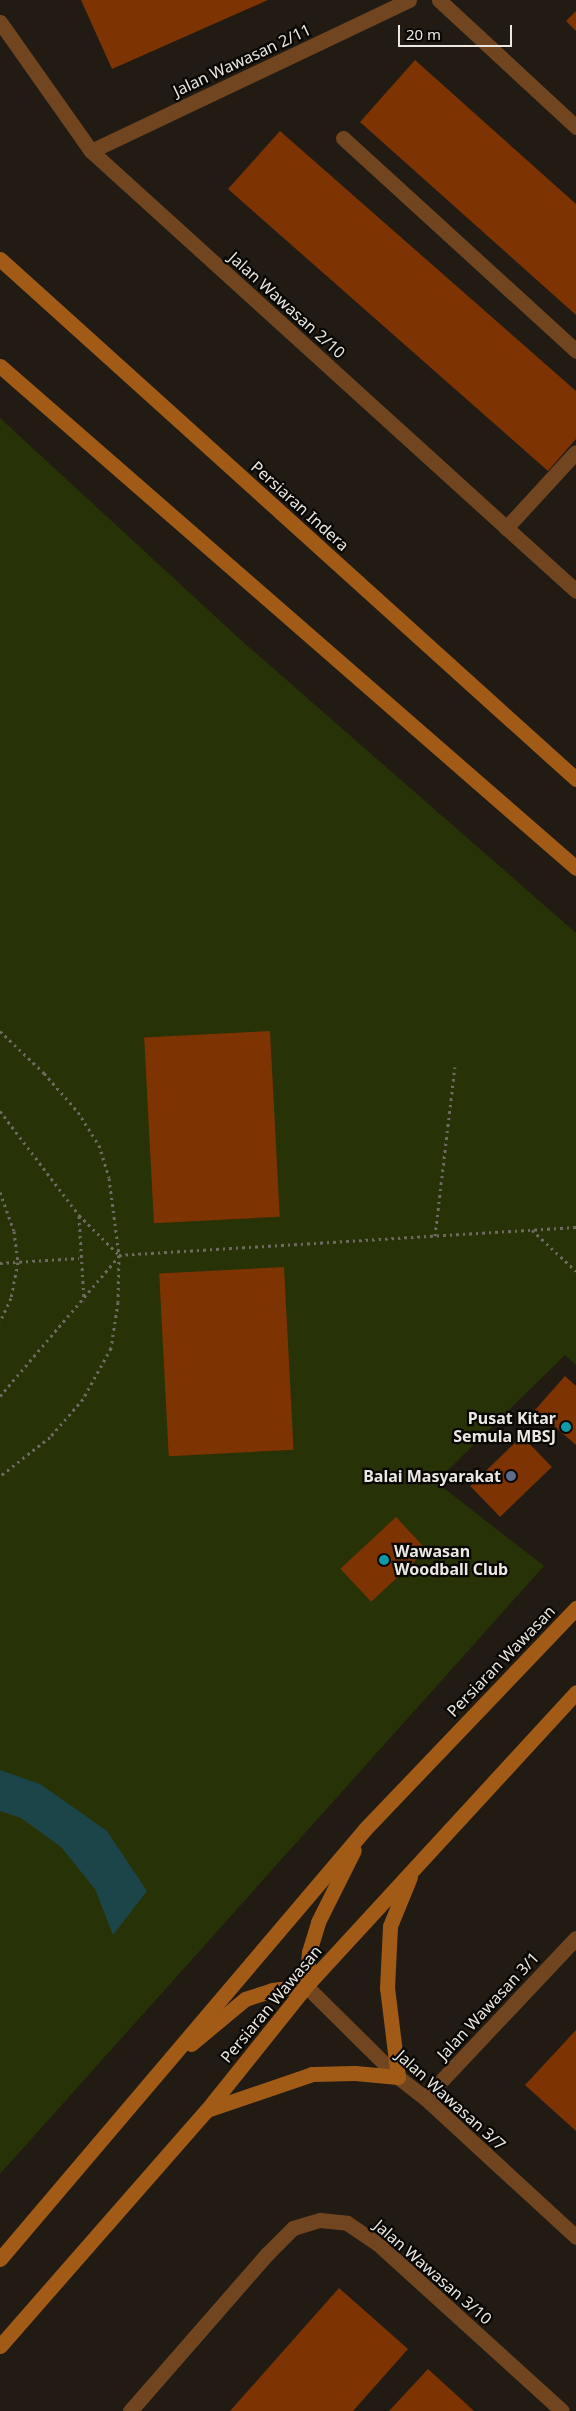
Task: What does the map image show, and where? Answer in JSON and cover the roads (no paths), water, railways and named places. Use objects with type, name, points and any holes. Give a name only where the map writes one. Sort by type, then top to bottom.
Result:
[{"type":"main road","name":"Persiaran Indera","points":[[0,259],[576,779]]},
{"type":"main road","points":[[0,366],[576,868]]},
{"type":"main road","name":"Persiaran Wawasan","points":[[0,2259],[365,1829],[576,1608]]},
{"type":"main road","name":"Persiaran Wawasan","points":[[0,2346],[206,2111],[306,1986],[576,1692]]},
{"type":"main road","points":[[161,2068],[246,1999],[272,1990],[306,1986],[309,1952],[318,1922],[365,1829]]},
{"type":"main road","points":[[206,2111],[312,2074],[355,2073],[398,2077],[387,1988],[390,1926],[414,1869]]},
{"type":"street","name":"Jalan Wawasan 2/11","points":[[91,151],[409,0]]},
{"type":"street","points":[[439,0],[576,127]]},
{"type":"street","name":"Jalan Wawasan 2/10","points":[[0,22],[91,151],[576,591]]},
{"type":"street","points":[[343,138],[576,350]]},
{"type":"street","points":[[506,528],[576,452]]},
{"type":"street","name":"Jalan Wawasan 3/1","points":[[425,2098],[576,1938]]},
{"type":"street","name":"Jalan Wawasan 3/7","points":[[306,1986],[398,2077],[425,2098],[576,2237]]},
{"type":"street","name":"Jalan Wawasan 3/10","points":[[130,2411],[268,2253],[293,2228],[320,2220],[347,2224],[378,2244],[562,2411]]},
{"type":"water","points":[[0,1770],[40,1784],[107,1831],[147,1891],[113,1935],[95,1889],[61,1847],[21,1818],[0,1811]]},
{"type":"place","name":"Pusat Kitar Semula MBSJ","points":[[566,1427]]},
{"type":"place","name":"Balai Masyarakat","points":[[511,1476]]},
{"type":"place","name":"Wawasan Woodball Club","points":[[384,1560]]}]
